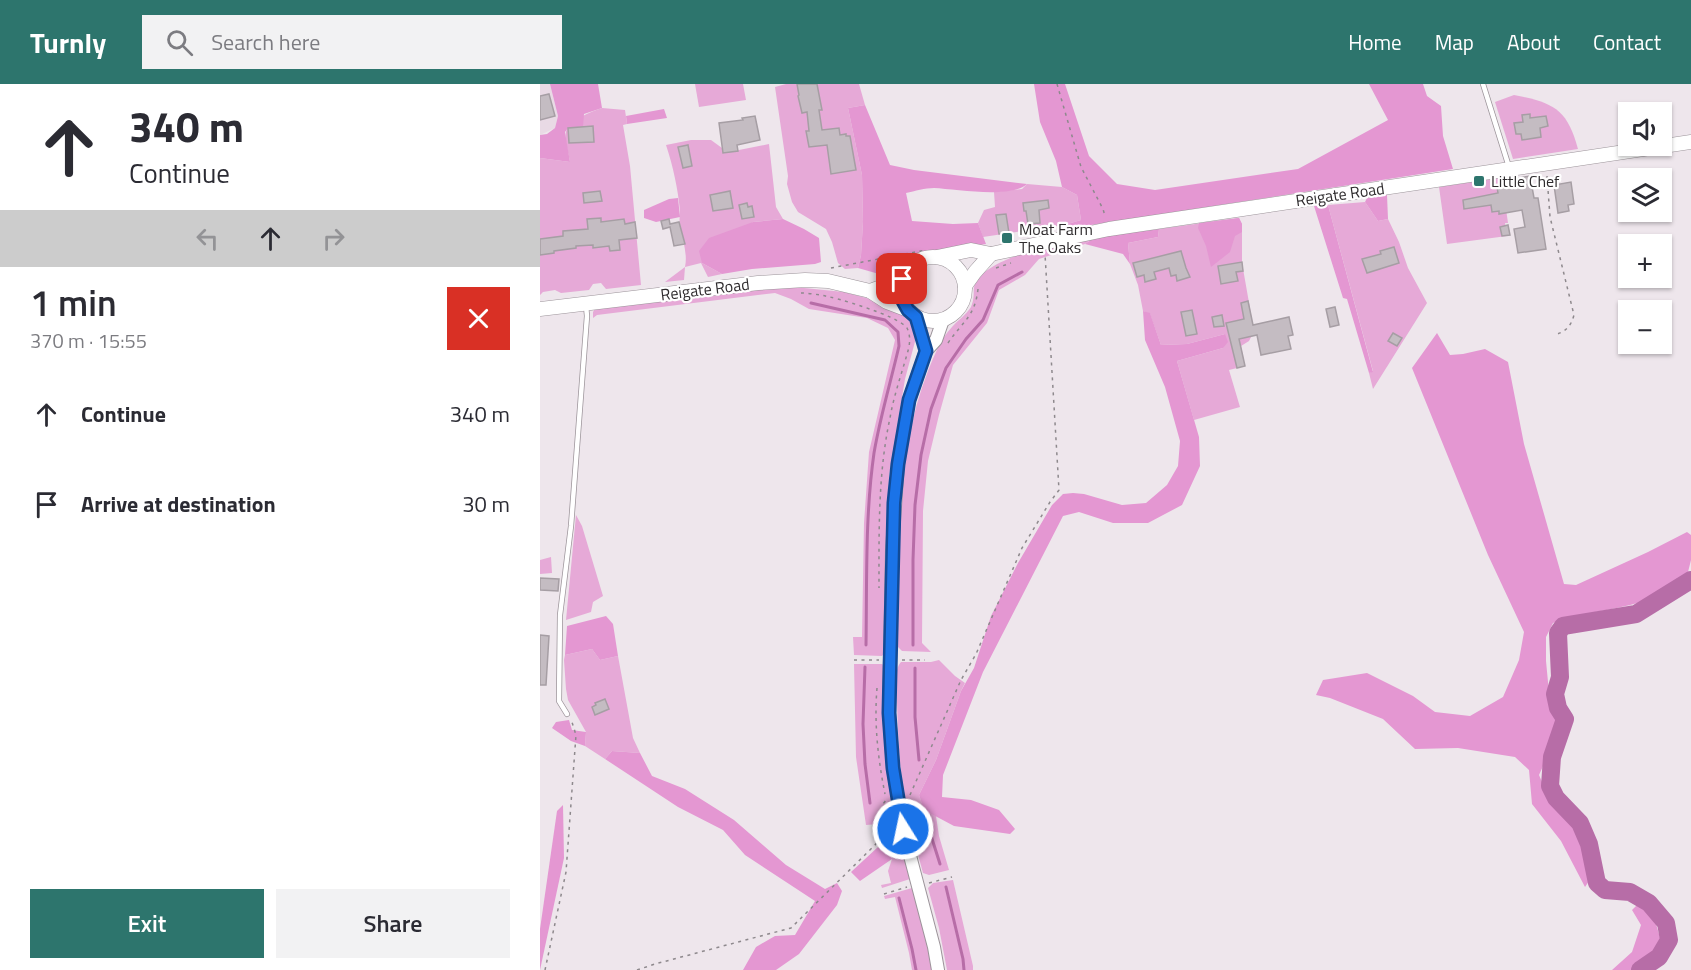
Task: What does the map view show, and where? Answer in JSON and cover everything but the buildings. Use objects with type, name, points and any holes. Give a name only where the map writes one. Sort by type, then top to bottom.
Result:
[{"type":"main road","name":"Reigate Road","points":[[932,253],[971,250],[991,254],[1109,228],[1691,142]]},
{"type":"main road","points":[[972,287],[956,267],[932,253],[908,269],[902,279],[901,290],[903,301],[912,314],[925,321],[943,320],[953,315],[960,307],[972,287],[975,272],[991,254]]},
{"type":"main road","points":[[870,291],[902,279]]},
{"type":"main road","name":"Reigate Road","points":[[540,309],[758,283],[828,281],[870,291],[912,314]]},
{"type":"street","points":[[912,314],[926,351]]},
{"type":"street","points":[[938,970],[903,829],[892,799],[893,768],[889,713],[894,503],[898,464],[909,400],[926,351],[936,340],[943,320]]},
{"type":"lane","points":[[1484,84],[1510,168]]},
{"type":"lane","points":[[567,714],[559,701],[560,615],[571,526],[587,316],[585,304]]},
{"type":"path","points":[[1057,84],[1081,167],[1103,209],[1109,228]]},
{"type":"path","points":[[1545,163],[1550,217],[1574,315],[1571,324],[1563,333],[1554,335]]},
{"type":"path","points":[[637,970],[655,963],[791,928],[882,838],[883,804],[892,799],[910,796],[1022,548],[1059,490],[1046,242]]},
{"type":"path","points":[[838,268],[883,258],[932,253]]},
{"type":"path","points":[[883,258],[885,279]]},
{"type":"path","points":[[946,346],[977,302],[972,287]]},
{"type":"path","points":[[805,293],[865,308],[899,321],[907,328],[910,338],[890,417],[880,493],[879,588]]},
{"type":"path","points":[[878,683],[877,750],[892,799]]},
{"type":"path","points":[[545,970],[566,872],[576,735],[567,714]]},
{"type":"shaded area","points":[[540,84],[550,84],[558,116],[555,128],[540,135]]},
{"type":"shaded area","points":[[550,84],[598,84],[602,108],[584,114],[583,127],[568,128],[565,132],[570,162],[540,158],[540,135],[547,134],[555,128],[558,116]]},
{"type":"shaded area","points":[[695,84],[743,84],[746,100],[699,107]]},
{"type":"shaded area","points":[[786,84],[859,84],[865,105],[848,108],[862,175],[863,222],[858,268],[845,269],[838,263],[826,229],[798,212],[792,202],[787,184],[788,176],[775,87]]},
{"type":"shaded area","points":[[1034,84],[1065,84],[1089,156],[1117,184],[1155,190],[1298,169],[1388,120],[1369,84],[1423,84],[1427,96],[1441,106],[1443,136],[1453,169],[1065,229],[1064,225],[1081,220],[1077,195],[1062,187],[1056,161],[1040,122]]},
{"type":"shaded area","points":[[1514,95],[1539,101],[1557,110],[1569,125],[1578,149],[1513,159],[1495,102]]},
{"type":"shaded area","points":[[865,105],[890,165],[1027,184],[1019,189],[996,192],[934,188],[906,193],[912,221],[978,223],[986,244],[918,255],[892,272],[879,274],[858,268],[863,222],[862,175],[848,108]]},
{"type":"shaded area","points":[[602,108],[625,110],[627,124],[623,125],[630,166],[641,285],[606,289],[601,283],[593,284],[589,290],[561,293],[555,290],[543,292],[540,295],[540,158],[570,162],[566,139],[568,128],[581,117]]},
{"type":"shaded area","points":[[664,109],[667,118],[627,124],[626,116]]},
{"type":"shaded area","points":[[691,140],[711,140],[722,148],[724,153],[769,144],[776,207],[783,219],[753,222],[702,263],[722,274],[708,277],[701,263],[685,267],[678,194],[666,145]]},
{"type":"shaded area","points":[[1505,177],[1507,186],[1497,188],[1500,202],[1505,202],[1507,236],[1447,244],[1439,187]]},
{"type":"shaded area","points":[[1027,184],[1062,187],[1077,195],[1081,220],[1064,225],[983,237],[978,223],[984,210],[995,207],[994,192],[1022,189]]},
{"type":"shaded area","points":[[1387,195],[1388,219],[1378,221],[1365,202],[1367,198]]},
{"type":"shaded area","points":[[678,198],[680,217],[656,222],[644,218],[644,210],[669,199]]},
{"type":"shaded area","points":[[1365,202],[1378,221],[1388,219],[1408,268],[1427,303],[1373,389],[1369,373],[1373,371],[1328,205]]},
{"type":"shaded area","points":[[1328,205],[1373,372],[1369,373],[1347,299],[1343,298],[1314,206]]},
{"type":"shaded area","points":[[1239,218],[1242,224],[1242,263],[1254,331],[1249,341],[1241,346],[1245,366],[1229,370],[1240,407],[1194,420],[1177,361],[1223,348],[1225,334],[1187,344],[1161,345],[1150,314],[1143,311],[1138,285],[1130,264],[1128,243],[1158,237],[1159,229]]},
{"type":"shaded area","points":[[1239,218],[1242,232],[1235,236],[1230,252],[1211,267],[1206,246],[1198,228],[1199,223]]},
{"type":"shaded area","points":[[783,219],[819,238],[821,262],[722,274],[702,263],[699,251],[709,238],[753,222]]},
{"type":"shaded area","points":[[1159,229],[1158,237],[1128,243],[1130,264],[1123,254],[1085,244],[1095,237]]},
{"type":"shaded area","points":[[1095,237],[1085,244],[1039,259],[1025,275],[999,290],[987,323],[953,365],[928,461],[923,511],[922,643],[931,652],[902,651],[898,647],[898,577],[904,472],[917,404],[935,353],[948,331],[971,307],[975,284],[986,271],[1024,253]]},
{"type":"shaded area","points":[[685,267],[684,280],[665,282]]},
{"type":"shaded area","points":[[784,286],[844,292],[870,299],[908,318],[914,329],[916,338],[905,379],[889,476],[885,652],[882,656],[854,655],[853,637],[862,637],[864,523],[869,452],[895,340],[888,328],[867,318],[809,309],[775,293],[597,315],[593,318],[595,309]]},
{"type":"shaded area","points":[[1143,311],[1150,313],[1161,345],[1187,344],[1225,334],[1228,342],[1223,348],[1177,361],[1199,437],[1200,466],[1182,505],[1148,523],[1113,523],[1079,512],[1063,516],[983,672],[943,775],[942,797],[971,800],[999,810],[1015,829],[1010,834],[954,826],[924,810],[919,795],[936,760],[961,691],[974,668],[991,616],[1018,563],[1052,505],[1063,494],[1073,493],[1122,505],[1146,503],[1167,485],[1178,466],[1180,441],[1165,387],[1145,340]]},
{"type":"shaded area","points":[[1437,333],[1450,355],[1485,349],[1508,362],[1524,444],[1564,584],[1576,585],[1687,532],[1691,535],[1691,560],[1687,576],[1659,594],[1641,602],[1574,616],[1553,623],[1546,637],[1550,703],[1556,717],[1553,744],[1539,775],[1548,796],[1579,831],[1591,878],[1585,887],[1561,841],[1532,804],[1529,770],[1515,757],[1458,748],[1415,749],[1383,719],[1330,698],[1316,695],[1323,680],[1367,673],[1413,696],[1435,712],[1470,716],[1503,697],[1519,660],[1524,632],[1488,555],[1412,368]]},
{"type":"shaded area","points":[[576,515],[582,526],[603,596],[593,602],[591,612],[566,620]]},
{"type":"shaded area","points":[[551,557],[552,573],[540,574],[540,560]]},
{"type":"shaded area","points":[[606,616],[613,624],[618,656],[600,660],[592,649],[565,655],[567,626]]},
{"type":"shaded area","points":[[592,649],[600,660],[618,656],[633,738],[640,753],[612,751],[605,759],[585,746],[586,732],[568,700],[564,660],[565,655]]},
{"type":"shaded area","points":[[939,660],[965,683],[936,760],[919,795],[924,809],[936,816],[949,870],[929,875],[923,873],[904,796],[899,749],[896,675],[901,662]]},
{"type":"shaded area","points":[[854,664],[882,664],[886,667],[888,773],[896,823],[910,879],[882,888],[881,885],[891,883],[888,871],[892,859],[891,842],[889,839],[882,838],[878,824],[866,825],[856,757]]},
{"type":"shaded area","points":[[569,720],[572,730],[586,732],[585,746],[571,741],[552,728],[556,722]]},
{"type":"shaded area","points":[[612,751],[640,753],[652,776],[685,789],[734,820],[786,865],[825,889],[837,883],[842,891],[837,905],[799,954],[776,970],[743,970],[756,947],[775,936],[795,935],[815,901],[745,855],[723,830],[678,807],[605,759]]},
{"type":"shaded area","points":[[563,805],[564,858],[540,970],[540,929],[557,811]]},
{"type":"shaded area","points":[[878,847],[889,848],[892,859],[860,881],[851,872]]},
{"type":"shaded area","points":[[953,880],[973,970],[947,970],[928,888],[933,883]]},
{"type":"shaded area","points":[[912,888],[916,891],[935,970],[912,970],[895,897],[885,899],[884,896]]},
{"type":"shaded area","points":[[1637,905],[1654,917],[1661,941],[1649,959],[1632,970],[1612,970],[1632,952],[1641,925],[1632,910]]},
{"type":"waterway","points":[[913,645],[915,505],[921,455],[931,409],[946,368],[966,339],[983,320],[998,285],[1022,272]]},
{"type":"waterway","points":[[811,303],[885,320],[898,332],[899,346],[879,426],[871,477],[867,549],[866,645]]},
{"type":"waterway","points":[[1640,970],[1659,957],[1669,940],[1666,923],[1649,903],[1630,892],[1605,890],[1597,883],[1589,844],[1580,823],[1556,798],[1550,786],[1552,757],[1565,719],[1558,708],[1555,694],[1560,677],[1558,633],[1563,626],[1636,614],[1691,580]]},
{"type":"waterway","points":[[865,667],[863,724],[870,803]]},
{"type":"waterway","points":[[915,668],[915,717],[919,760]]},
{"type":"waterway","points":[[927,823],[940,864]]},
{"type":"waterway","points":[[946,887],[964,970]]},
{"type":"waterway","points":[[899,898],[916,970]]},
{"type":"place","name":"Little Chef","points":[[1479,181]]},
{"type":"place","name":"Moat Farm The Oaks","points":[[1007,238]]},
{"type":"route","points":[[902,279],[903,301],[916,317],[926,351],[909,400],[894,503],[889,713],[893,768],[903,829]]}]
